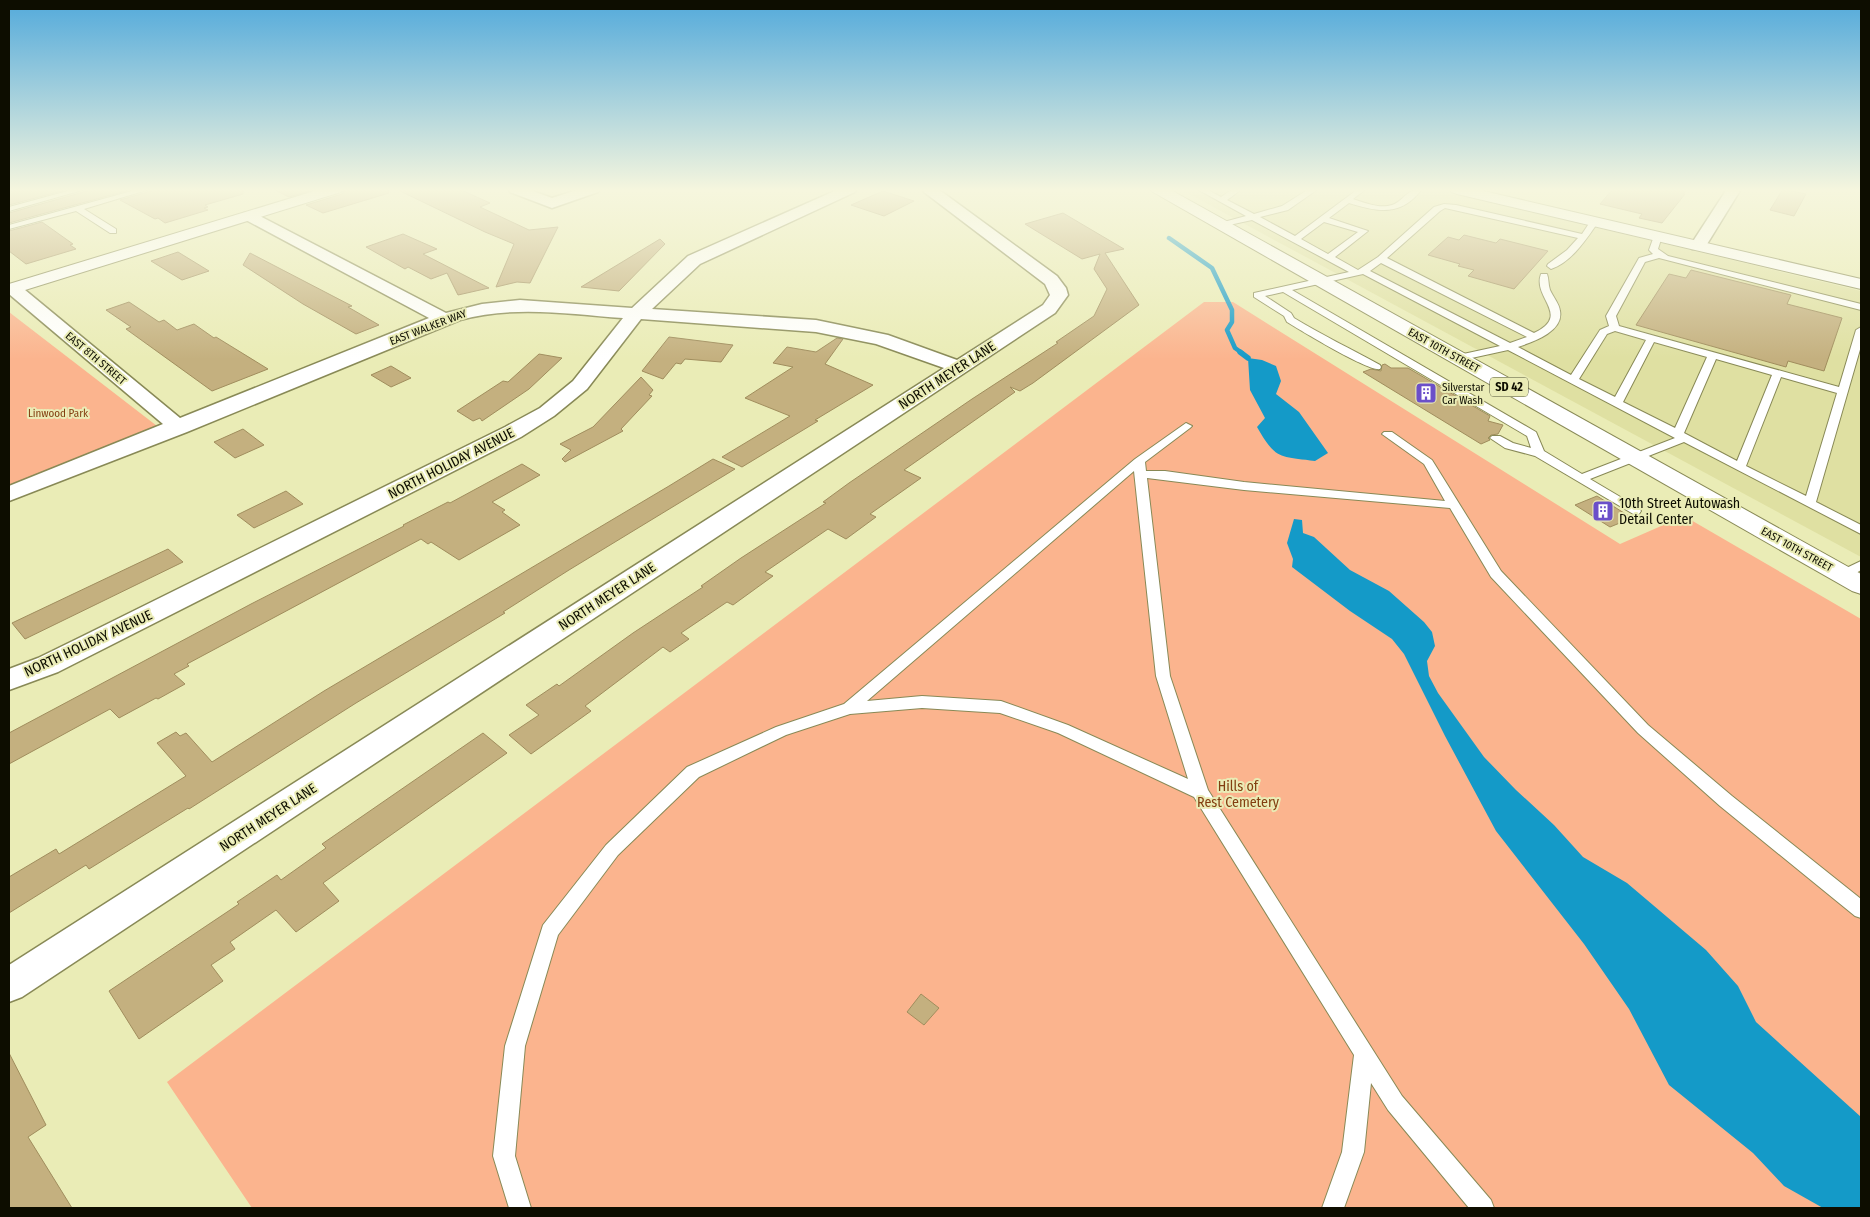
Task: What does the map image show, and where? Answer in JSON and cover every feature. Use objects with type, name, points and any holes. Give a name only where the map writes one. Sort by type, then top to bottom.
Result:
[{"type":"main road","points":[[10,288],[150,246]]},
{"type":"main road","name":"EAST 10TH STREET","points":[[1260,246],[1634,458],[1855,575]]},
{"type":"main road","points":[[1698,246],[1861,284]]},
{"type":"street","points":[[305,246],[444,320]]},
{"type":"street","name":"NORTH HOLIDAY AVENUE","points":[[9,680],[48,665],[93,643],[513,432],[547,412],[580,385],[636,314],[694,260],[725,246]]},
{"type":"street","name":"NORTH MEYER LANE","points":[[9,986],[1039,317],[1049,309],[1059,295],[1057,288],[1039,270],[1006,246]]},
{"type":"street","name":"EAST 8TH STREET","points":[[10,288],[179,427]]},
{"type":"street","name":"EAST WALKER WAY","points":[[9,494],[444,320],[479,309],[520,305],[816,326],[882,339],[960,367]]},
{"type":"lane","points":[[1306,246],[1509,346],[1861,530]]},
{"type":"lane","points":[[1328,257],[1346,246]]},
{"type":"lane","points":[[1396,246],[1381,259],[1360,271],[1257,295],[1288,315],[1298,318],[1336,339],[1338,346],[1374,366],[1399,357]]},
{"type":"lane","points":[[1551,266],[1576,246]]},
{"type":"lane","points":[[1655,246],[1653,250],[1658,255],[1686,264],[1861,306]]},
{"type":"lane","points":[[1615,328],[1610,316],[1642,260],[1658,255]]},
{"type":"lane","points":[[1381,259],[1534,337]]},
{"type":"lane","points":[[1458,358],[1509,346],[1534,337],[1550,328],[1556,317],[1554,306],[1545,289],[1544,276]]},
{"type":"lane","points":[[1284,289],[1532,434],[1539,453]]},
{"type":"lane","points":[[1573,380],[1603,332],[1607,329],[1615,328],[1843,391]]},
{"type":"lane","points":[[1810,503],[1861,330]]},
{"type":"lane","points":[[1617,402],[1652,337]]},
{"type":"lane","points":[[1582,478],[1634,458],[1681,436],[1713,354]]},
{"type":"lane","points":[[1740,467],[1778,373]]},
{"type":"lane","points":[[849,708],[1140,468],[1186,426]]},
{"type":"lane","points":[[1388,434],[1428,462],[1496,574],[1643,728],[1726,801],[1861,910]]},
{"type":"lane","points":[[1496,438],[1509,446],[1539,453],[1635,511]]},
{"type":"lane","points":[[1140,468],[1165,475],[1244,486],[1453,505]]},
{"type":"lane","points":[[1140,468],[1163,676],[1200,792],[1394,1103],[1483,1208]]},
{"type":"lane","points":[[520,1208],[504,1156],[515,1046],[550,931],[612,850],[693,772],[781,731],[849,708],[922,702],[1001,707],[1063,729],[1200,792]]},
{"type":"lane","points":[[1333,1208],[1354,1152],[1364,1054]]},
{"type":"shaded area","points":[[1285,246],[1672,246],[1861,291],[1861,557]]},
{"type":"green space","name":"Hills of Rest Cemetery","points":[[1204,302],[1233,302],[1620,544],[1684,516],[1861,619],[1861,1208],[252,1208],[167,1082]]},
{"type":"green space","name":"Linwood Park","points":[[9,312],[157,426],[9,487]]},
{"type":"water","points":[[1248,358],[1262,360],[1276,366],[1281,381],[1276,394],[1299,412],[1328,453],[1315,461],[1286,457],[1269,446],[1257,427],[1265,418],[1250,390]]},
{"type":"water","points":[[1294,519],[1302,520],[1303,533],[1314,537],[1350,570],[1389,591],[1424,622],[1432,632],[1435,646],[1427,661],[1429,676],[1438,693],[1484,757],[1554,825],[1583,857],[1627,883],[1706,950],[1738,986],[1756,1022],[1861,1117],[1861,1208],[1823,1208],[1784,1186],[1753,1153],[1669,1085],[1629,1009],[1584,944],[1496,831],[1404,654],[1392,639],[1350,611],[1292,567],[1293,559],[1287,543]]},
{"type":"building","points":[[9,246],[71,246],[76,249],[26,264],[9,251]]},
{"type":"building","points":[[430,246],[437,249],[423,254],[489,288],[458,295],[447,273],[431,279],[408,267],[405,269],[366,247]]},
{"type":"building","points":[[513,246],[549,246],[530,283],[517,282],[496,287]]},
{"type":"building","points":[[649,246],[663,246],[619,291],[581,287]]},
{"type":"building","points":[[1060,246],[1119,246],[1124,249],[1105,253],[1139,305],[1033,383],[1020,391],[1010,387],[1015,392],[904,470],[921,478],[870,514],[876,517],[846,539],[828,529],[765,572],[773,576],[733,605],[727,602],[681,633],[689,639],[670,652],[663,647],[585,706],[591,711],[531,754],[509,735],[539,715],[526,705],[557,684],[559,686],[633,633],[703,587],[701,586],[741,558],[826,503],[823,502],[849,483],[1058,343],[1056,342],[1094,316],[1107,289],[1094,269],[1100,254],[1082,259]]},
{"type":"building","points":[[1438,246],[1527,246],[1548,251],[1514,289],[1468,276],[1474,270],[1428,255]]},
{"type":"building","points":[[178,252],[209,271],[182,280],[151,261]]},
{"type":"building","points":[[250,253],[352,306],[348,307],[379,325],[356,334],[303,304],[243,265]]},
{"type":"building","points":[[1691,270],[1791,295],[1787,304],[1842,318],[1824,371],[1788,361],[1786,367],[1636,325],[1669,274],[1686,278]]},
{"type":"building","points":[[129,302],[159,322],[164,320],[177,330],[194,324],[214,338],[216,337],[268,369],[212,391],[126,329],[131,327],[106,310]]},
{"type":"building","points":[[669,337],[733,345],[721,362],[685,359],[681,364],[676,363],[663,379],[642,371]]},
{"type":"building","points":[[837,338],[843,339],[825,364],[873,385],[742,467],[722,457],[790,416],[745,398],[793,367],[773,363],[787,347],[816,352]]},
{"type":"building","points":[[539,354],[562,358],[529,389],[482,421],[480,418],[473,421],[457,411],[503,381],[508,382]]},
{"type":"building","name":"Silverstar Car Wash","points":[[1385,364],[1391,368],[1408,368],[1490,416],[1488,421],[1503,425],[1498,434],[1491,435],[1488,438],[1490,440],[1481,444],[1363,372],[1371,369],[1381,371],[1382,365]]},
{"type":"building","points":[[391,366],[411,378],[391,387],[371,375]]},
{"type":"building","points":[[641,377],[653,390],[649,395],[652,396],[621,429],[623,431],[565,462],[562,459],[571,450],[560,444],[593,427]]},
{"type":"building","points":[[243,429],[264,445],[235,458],[214,442]]},
{"type":"building","points":[[713,459],[735,469],[569,570],[503,612],[505,613],[356,703],[189,809],[89,869],[86,865],[9,913],[9,877],[56,849],[59,854],[186,776],[157,743],[176,732],[180,736],[186,733],[212,762],[324,691]]},
{"type":"building","points":[[522,464],[540,475],[492,502],[505,510],[502,512],[520,525],[459,560],[431,542],[428,544],[421,539],[187,664],[189,666],[174,674],[185,684],[158,699],[156,698],[119,718],[110,709],[9,764],[9,733],[251,604],[448,502],[450,503]]},
{"type":"building","points":[[286,491],[303,504],[254,528],[237,515]]},
{"type":"building","name":"10th Street Autowash Detail Center","points":[[1597,496],[1632,518],[1610,527],[1575,505]]},
{"type":"building","points":[[168,549],[183,562],[25,639],[12,623]]},
{"type":"building","points":[[483,733],[507,753],[323,883],[339,901],[296,932],[276,910],[230,942],[235,949],[211,965],[223,981],[139,1039],[109,991],[239,904],[237,902],[277,875],[281,880],[326,848],[322,844]]},
{"type":"building","points":[[921,994],[939,1008],[924,1025],[907,1012]]},
{"type":"building","points":[[9,1053],[46,1125],[28,1137],[72,1208],[9,1208]]},
{"type":"waterway","points":[[1180,246],[1212,268],[1232,310],[1232,322],[1227,330],[1235,348],[1242,353]]},
{"type":"waterway","points":[[1240,352],[1248,358]]},
{"type":"place","name":"Silverstar Car Wash","points":[[1426,393]]},
{"type":"place","name":"10th Street Autowash Detail Center","points":[[1603,511]]}]
